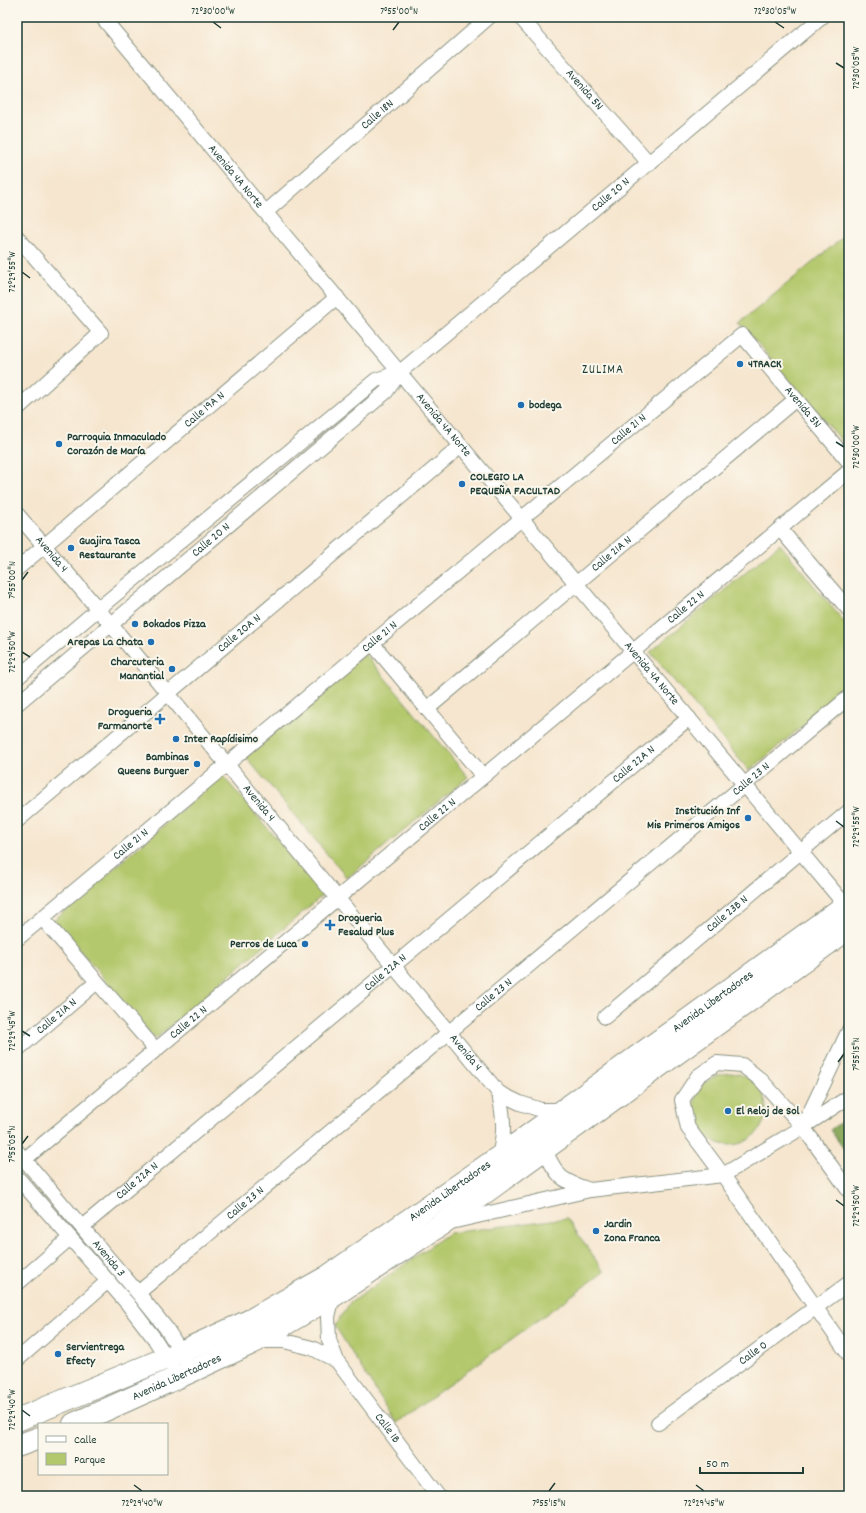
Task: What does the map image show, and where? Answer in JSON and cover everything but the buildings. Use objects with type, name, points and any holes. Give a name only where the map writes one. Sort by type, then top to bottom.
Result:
[{"type":"main road","name":"Avenida Libertadores","points":[[17,1420],[174,1355],[249,1322],[327,1277],[499,1157],[847,905]]},
{"type":"main road","name":"Avenida Libertadores","points":[[76,1423],[256,1340],[333,1296],[440,1225],[849,928]]},
{"type":"main road","points":[[17,1446],[38,1438]]},
{"type":"street","name":"Avenida 4A Norte","points":[[102,17],[847,905]]},
{"type":"street","name":"Calle 18N","points":[[266,212],[489,17]]},
{"type":"street","name":"Avenida 5N","points":[[520,17],[649,163]]},
{"type":"street","name":"Calle 20 N","points":[[17,704],[386,392],[400,372],[822,17]]},
{"type":"street","points":[[17,237],[102,333],[17,409]]},
{"type":"street","name":"Calle 19A N","points":[[17,569],[336,297]]},
{"type":"street","name":"Avenida 5N","points":[[742,335],[849,462]]},
{"type":"street","name":"Calle 21 N","points":[[17,939],[742,335]]},
{"type":"street","name":"Calle 20 N","points":[[17,678],[98,609],[376,380],[400,372]]},
{"type":"street","name":"Calle 21A N","points":[[427,708],[796,399]]},
{"type":"street","name":"Calle 20A N","points":[[17,821],[461,446]]},
{"type":"street","name":"Calle 22 N","points":[[21,1155],[156,1050],[849,471]]},
{"type":"street","name":"Avenida 4","points":[[17,514],[98,609],[499,1093],[520,1103],[541,1110],[564,1110]]},
{"type":"street","points":[[780,528],[849,610]]},
{"type":"street","points":[[372,643],[483,776]]},
{"type":"street","name":"Calle 23 N","points":[[138,1293],[849,697]]},
{"type":"street","name":"Calle 22A N","points":[[82,1227],[689,718]]},
{"type":"street","name":"Calle 23B N","points":[[605,1017],[849,811]]},
{"type":"street","points":[[42,918],[156,1050]]},
{"type":"street","name":"Calle 21A N","points":[[17,1050],[97,982]]},
{"type":"street","points":[[803,1127],[849,1030]]},
{"type":"street","points":[[849,1191],[803,1127],[761,1080],[742,1065],[717,1063],[698,1076],[682,1100],[688,1128],[849,1355]]},
{"type":"street","name":"Avenida 4","points":[[499,1093],[503,1115],[504,1137],[499,1157]]},
{"type":"street","points":[[440,1225],[590,1190],[723,1176],[803,1127],[849,1096]]},
{"type":"street","points":[[544,1149],[554,1170],[561,1178],[590,1190]]},
{"type":"street","name":"Avenida 3","points":[[21,1155],[166,1328],[174,1355]]},
{"type":"street","name":"Avenida 3","points":[[17,1176],[150,1332],[174,1355],[187,1373]]},
{"type":"street","points":[[17,1284],[70,1238]]},
{"type":"street","points":[[17,1360],[108,1281]]},
{"type":"street","name":"Calle 0","points":[[658,1423],[849,1283]]},
{"type":"street","name":"Calle 1B","points":[[333,1296],[328,1317],[329,1340],[337,1361],[438,1496]]},
{"type":"street","name":"Calle 1B","points":[[256,1340],[291,1342],[312,1348],[337,1361]]},
{"type":"green space","points":[[849,232],[849,449],[740,323]]},
{"type":"green space","points":[[780,544],[849,628],[849,687],[749,771],[650,652]]},
{"type":"green space","points":[[365,654],[468,777],[347,878],[245,756]]},
{"type":"green space","points":[[222,775],[324,894],[155,1039],[54,920]]},
{"type":"green space","points":[[730,1073],[750,1079],[760,1089],[766,1109],[760,1129],[750,1139],[730,1145],[710,1139],[700,1129],[694,1109],[700,1089],[710,1079]]},
{"type":"green space","points":[[849,1116],[849,1156],[830,1130]]},
{"type":"green space","points":[[567,1218],[604,1272],[396,1423],[335,1326],[350,1303],[449,1233]]},
{"type":"place","name":"4TRACK","points":[[740,364]]},
{"type":"place","name":"bodega","points":[[521,405]]},
{"type":"place","name":"Parroquia Inmaculado Corazón de María","points":[[59,444]]},
{"type":"place","name":"COLEGIO LA PEQUEÑA FACULTAD","points":[[462,484]]},
{"type":"place","name":"Guajira Tasca Restaurante","points":[[71,548]]},
{"type":"place","name":"Bokados Pizza","points":[[135,624]]},
{"type":"place","name":"Arepas La Chata","points":[[151,642]]},
{"type":"place","name":"Charcuteria Manantial","points":[[172,669]]},
{"type":"place","name":"Drogueria Farmanorte","points":[[160,719]]},
{"type":"place","name":"Inter Rapídisimo","points":[[176,739]]},
{"type":"place","name":"Bambinas Queens Burguer","points":[[197,764]]},
{"type":"place","name":"Institución Inf Mis Primeros Amigos","points":[[748,818]]},
{"type":"place","name":"Drogueria Fesalud Plus","points":[[330,925]]},
{"type":"place","name":"Perros de Luca","points":[[305,944]]},
{"type":"place","name":"El Reloj de Sol","points":[[728,1111]]},
{"type":"place","name":"Jardin Zona Franca","points":[[596,1231]]},
{"type":"place","name":"Servientrega Efecty","points":[[58,1354]]},
{"type":"district","name":"ZULIMA","points":[[603,370]]}]
